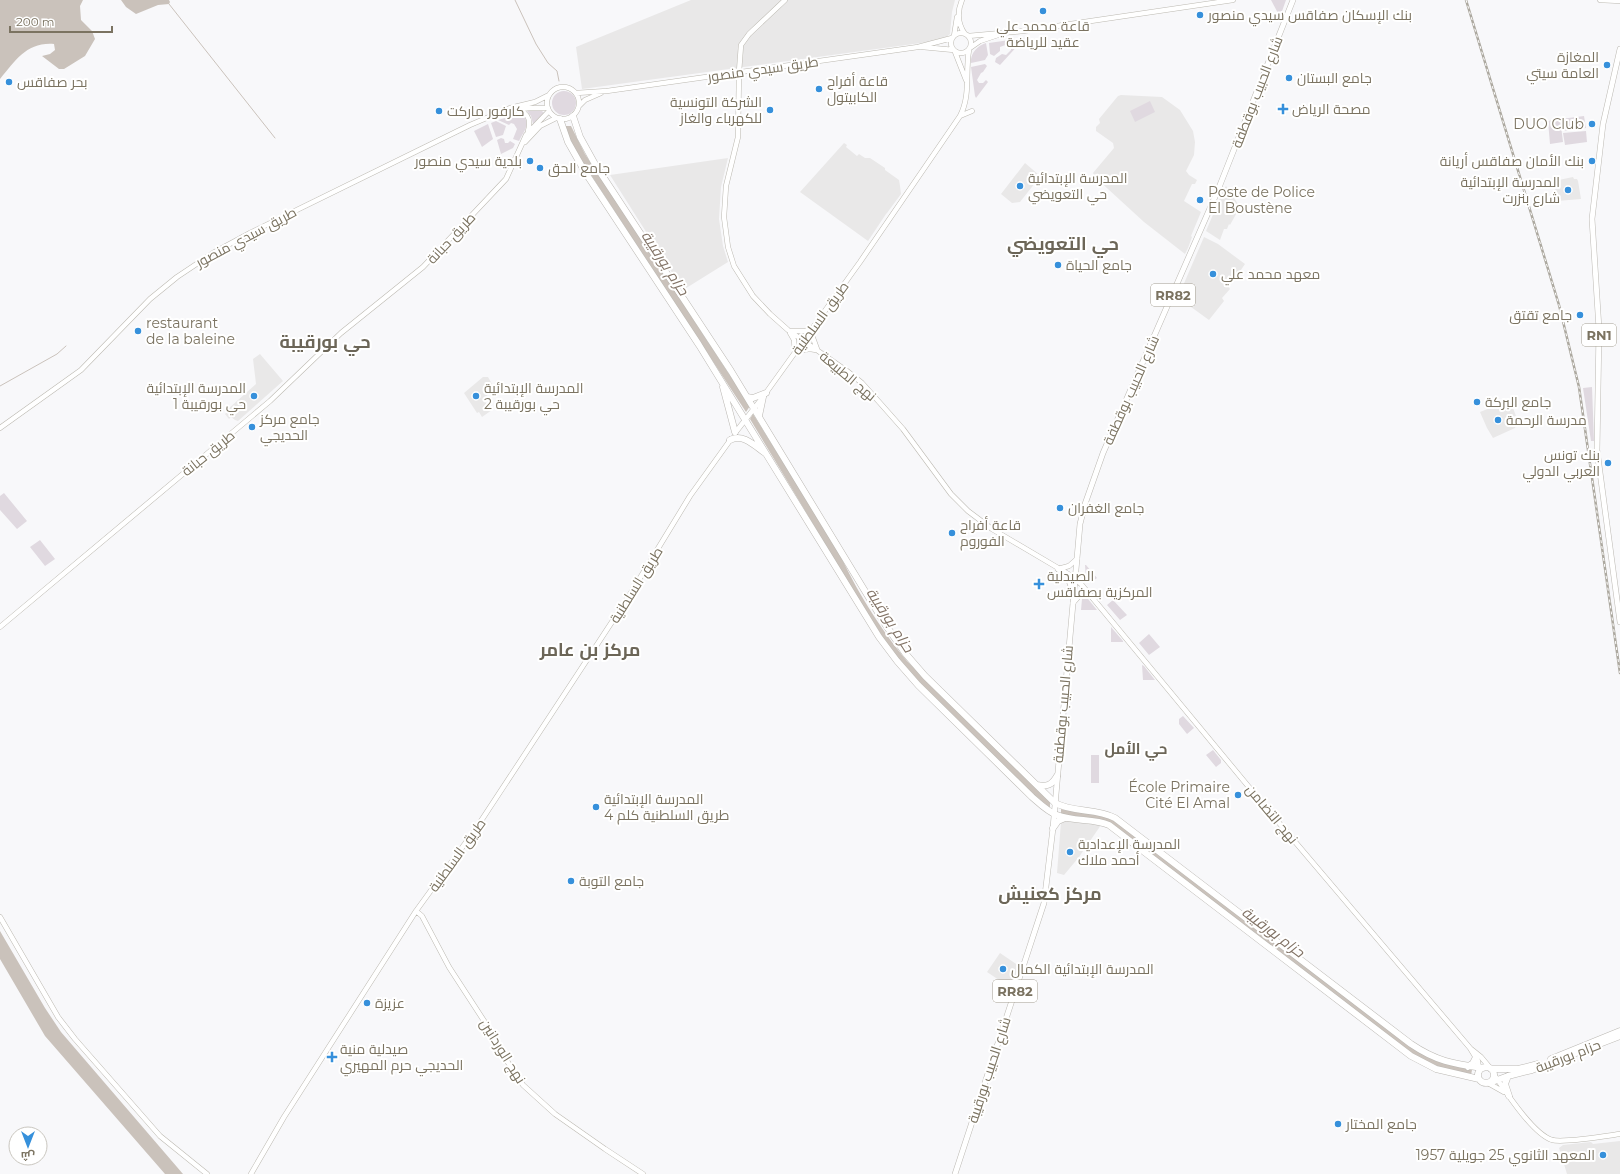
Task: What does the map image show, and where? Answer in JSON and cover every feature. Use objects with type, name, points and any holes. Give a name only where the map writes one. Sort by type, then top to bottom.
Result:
[{"type":"highway","points":[[558,118],[568,142],[585,172],[745,418],[870,623],[897,662],[918,685],[1032,797],[1054,814],[1065,818],[1090,820],[1109,826],[1411,1056],[1436,1069],[1479,1079],[1483,1083],[1493,1080],[1494,1072],[1491,1068],[1480,1069],[1468,1067],[1437,1059],[1404,1039],[1115,818],[1100,812],[1068,809],[1055,803],[957,707],[905,653],[885,624],[754,408],[596,166],[580,137],[573,116]]},
{"type":"highway","points":[[722,382],[735,432]]},
{"type":"highway","points":[[747,397],[753,398],[764,395],[759,416]]},
{"type":"highway","points":[[730,440],[737,437],[742,438],[768,455]]},
{"type":"highway","points":[[1037,785],[1050,785],[1057,776]]},
{"type":"highway","points":[[1053,828],[1058,821],[1065,818]]},
{"type":"highway","name":"حزام بورقيبة","points":[[1491,1068],[1518,1069],[1545,1062],[1620,1032]]},
{"type":"highway","name":"حزام بورقيبة","points":[[1493,1080],[1532,1070],[1620,1036]]},
{"type":"highway","points":[[1468,1067],[1473,1063],[1476,1057]]},
{"type":"highway","points":[[1479,1079],[1480,1069]]},
{"type":"highway","points":[[1507,1094],[1505,1084],[1508,1076]]},
{"type":"main road","name":"نهج الطبيعة","points":[[785,0],[741,45],[738,143],[726,186],[724,217],[726,237],[734,266],[744,285],[762,307],[789,330],[857,379],[880,403],[903,429],[948,490],[968,511],[992,529],[1076,579]]},
{"type":"main road","points":[[962,0],[951,45],[955,51],[961,53],[980,41],[1001,34]]},
{"type":"main road","points":[[953,37],[959,33],[966,35],[1001,34],[1233,0]]},
{"type":"main road","name":"شارع الحبيب بوقطفة","points":[[1055,803],[1080,524],[1085,504],[1103,453],[1215,196],[1293,0]]},
{"type":"main road","points":[[1600,0],[1620,1]]},
{"type":"main road","points":[[958,14],[959,22],[971,41],[969,49]]},
{"type":"main road","name":"طريق سيدي منصور","points":[[576,93],[607,91],[918,47],[953,37]]},
{"type":"main road","name":"طريق سيدي منصور","points":[[918,47],[955,51]]},
{"type":"main road","name":"طريق السلطنية","points":[[251,1174],[287,1112],[416,911],[485,814],[629,596],[690,496],[745,418],[796,352],[860,262],[960,116],[967,98],[966,80],[969,49]]},
{"type":"main road","name":"RN1","points":[[1620,49],[1602,131],[1592,219],[1599,329],[1596,450],[1620,622]]},
{"type":"main road","name":"طريق السلطنية","points":[[955,51],[966,80]]},
{"type":"main road","points":[[562,87],[571,88],[576,93],[580,106],[573,116],[567,119],[558,118],[548,110],[547,101],[549,95],[555,89],[562,87]]},
{"type":"main road","name":"طريق سيدي منصور","points":[[580,106],[585,100],[607,91]]},
{"type":"main road","name":"طريق سيدي منصور","points":[[0,428],[81,370],[150,299],[177,277],[213,253],[235,240],[470,125],[505,110],[535,102],[549,95]]},
{"type":"main road","name":"طريق سيدي منصور","points":[[505,110],[530,108],[548,110]]},
{"type":"main road","points":[[517,110],[524,112],[529,120],[529,127],[526,134]]},
{"type":"main road","name":"طريق حبانة","points":[[0,627],[265,406],[341,333],[423,268],[506,179],[526,134],[548,110]]},
{"type":"main road","points":[[960,116],[972,111]]},
{"type":"main road","name":"طريق حبانة","points":[[521,148],[534,131],[546,122],[558,118]]},
{"type":"main road","points":[[812,328],[813,338],[818,350],[810,349],[796,352],[794,340],[789,330],[804,331],[812,328]]},
{"type":"main road","points":[[1058,569],[1069,566],[1077,559]]},
{"type":"main road","points":[[1058,569],[1068,578],[1074,594]]},
{"type":"main road","name":"نهج التضامن","points":[[1076,579],[1258,798],[1470,1048],[1476,1057],[1480,1069]]},
{"type":"main road","points":[[1073,603],[1080,595],[1089,594]]},
{"type":"main road","name":"شارع الحبيب بورقيبة","points":[[955,1174],[1044,903],[1055,803]]},
{"type":"main road","name":"نهج الوردانين","points":[[416,911],[422,916],[449,967],[523,1085],[556,1114],[643,1174]]},
{"type":"main road","points":[[0,917],[58,1017],[75,1039],[160,1136],[207,1174]]},
{"type":"main road","name":"نهج التضامن","points":[[1470,1048],[1491,1068]]},
{"type":"main road","points":[[1493,1080],[1507,1094]]},
{"type":"main road","points":[[1493,1080],[1507,1094],[1534,1128],[1553,1140],[1620,1134]]},
{"type":"shaded area","points":[[0,0],[83,0],[80,6],[81,20],[92,31],[95,39],[85,56],[64,69],[59,69],[42,56],[50,54],[55,50],[54,44],[36,46],[29,49],[17,59],[0,79]]},
{"type":"shaded area","points":[[121,0],[169,0],[170,2],[169,4],[158,5],[136,14],[126,7]]},
{"type":"shaded area","points":[[691,0],[955,0],[952,12],[950,34],[943,40],[582,89],[576,47]]},
{"type":"shaded area","points":[[1271,0],[1286,0],[1280,17]]},
{"type":"shaded area","points":[[1023,38],[1026,40],[1021,42],[1000,65],[995,62],[996,58],[1002,54],[1006,55],[1011,50],[1011,47],[1008,44],[1000,47],[1000,51],[994,56],[990,54],[989,43]]},
{"type":"shaded area","points":[[986,43],[988,55],[985,60],[971,63],[972,56],[975,51]]},
{"type":"shaded area","points":[[985,64],[987,66],[977,80],[979,83],[983,83],[986,80],[988,82],[976,98],[971,67]]},
{"type":"shaded area","points":[[564,91],[573,94],[576,103],[573,112],[564,115],[555,112],[552,103],[555,94]]},
{"type":"shaded area","points":[[1118,96],[1162,97],[1180,110],[1193,131],[1195,142],[1194,155],[1186,171],[1197,180],[1195,184],[1192,184],[1184,201],[1201,212],[1185,254],[1144,222],[1096,178],[1093,173],[1114,148],[1113,143],[1096,131],[1096,127],[1100,123],[1099,119]]},
{"type":"shaded area","points":[[1150,101],[1155,112],[1135,122],[1130,111]]},
{"type":"shaded area","points":[[527,111],[542,111],[544,113],[533,124],[531,116]]},
{"type":"shaded area","points":[[522,113],[527,124],[519,141],[513,139],[517,129],[514,124],[511,123],[509,125],[498,120]]},
{"type":"shaded area","points":[[1584,116],[1586,128],[1563,131],[1561,119]]},
{"type":"shaded area","points":[[1560,118],[1563,142],[1550,144],[1548,121]]},
{"type":"shaded area","points":[[496,121],[506,126],[503,135],[496,137],[491,123]]},
{"type":"shaded area","points":[[488,124],[493,139],[482,147],[474,131]]},
{"type":"shaded area","points":[[565,126],[571,126],[585,154],[750,406],[746,412],[574,149]]},
{"type":"shaded area","points":[[1586,131],[1587,142],[1565,145],[1563,133]]},
{"type":"shaded area","points":[[501,138],[504,139],[505,143],[510,141],[515,144],[513,148],[501,154],[497,140]]},
{"type":"shaded area","points":[[844,143],[847,145],[846,147],[857,156],[859,154],[865,158],[870,158],[899,180],[901,194],[868,241],[800,192]]},
{"type":"shaded area","points":[[728,158],[721,187],[719,219],[723,246],[728,262],[683,290],[610,175]]},
{"type":"shaded area","name":"المدرسة الإبتدائية حي التعويضي","points":[[1025,163],[1039,175],[1039,178],[1020,202],[1012,203],[1001,194]]},
{"type":"shaded area","name":"المدرسة الإبتدائية شارع بنزرت","points":[[1573,177],[1578,181],[1581,199],[1557,201],[1554,181]]},
{"type":"shaded area","points":[[1226,186],[1240,207],[1230,225],[1229,224],[1227,229],[1224,229],[1220,240],[1206,231]]},
{"type":"shaded area","name":"معهد محمد علي","points":[[1204,237],[1218,244],[1245,264],[1232,283],[1228,286],[1230,289],[1222,298],[1224,301],[1209,320],[1180,299],[1179,295]]},
{"type":"shaded area","name":"المدرسة الإبتدائية حي بورقيبة 1","points":[[260,354],[283,381],[238,421],[231,417],[229,419],[225,414],[228,409],[256,384],[253,359]]},
{"type":"shaded area","name":"المدرسة الإبتدائية حي بورقيبة 2","points":[[483,377],[488,377],[492,384],[492,391],[483,399],[492,410],[482,417],[479,412],[477,413],[464,393]]},
{"type":"shaded area","points":[[1592,387],[1594,441],[1591,441],[1583,388]]},
{"type":"shaded area","name":"مدرسة الرحمة","points":[[1510,400],[1516,416],[1512,417],[1516,426],[1515,428],[1493,438],[1480,412]]},
{"type":"shaded area","points":[[753,414],[838,550],[852,579],[869,608],[897,649],[907,661],[1044,795],[1050,802],[1050,808],[1039,800],[904,667],[882,636],[843,574],[750,419]]},
{"type":"shaded area","points":[[4,493],[27,521],[17,529],[0,510],[0,496]]},
{"type":"shaded area","points":[[40,540],[55,559],[45,566],[30,547]]},
{"type":"shaded area","points":[[1085,565],[1097,578],[1090,583],[1086,579]]},
{"type":"shaded area","points":[[1087,598],[1097,610],[1081,610],[1082,599]]},
{"type":"shaded area","points":[[1113,600],[1127,615],[1120,620],[1107,605]]},
{"type":"shaded area","points":[[1111,627],[1123,641],[1123,642],[1111,642]]},
{"type":"shaded area","points":[[1149,634],[1160,647],[1149,655],[1139,643]]},
{"type":"shaded area","points":[[1142,665],[1144,666],[1155,680],[1143,680]]},
{"type":"shaded area","points":[[1183,716],[1194,728],[1187,734],[1179,724],[1179,719]]},
{"type":"shaded area","points":[[1213,750],[1221,760],[1221,763],[1216,767],[1206,755]]},
{"type":"shaded area","points":[[1091,755],[1099,755],[1099,783],[1091,783]]},
{"type":"shaded area","points":[[1061,809],[1110,817],[1409,1044],[1450,1065],[1472,1070],[1471,1075],[1440,1068],[1417,1057],[1111,824],[1061,814]]},
{"type":"shaded area","name":"المدرسة الإعدادية أحمد ملاك","points":[[1063,820],[1101,825],[1079,857],[1064,875],[1057,873],[1061,822]]},
{"type":"shaded area","points":[[0,931],[45,1008],[61,1032],[183,1174],[165,1174],[45,1036],[0,959]]},
{"type":"shaded area","name":"المدرسة الإبتدائية الكمال","points":[[1000,953],[1019,966],[1011,988],[987,972]]},
{"type":"shaded area","points":[[1620,1141],[1620,1174],[1567,1174],[1559,1148],[1563,1145]]},
{"type":"waterway","name":"حزام بورقيبة","points":[[515,0],[536,44],[548,63],[557,71],[559,81]]},
{"type":"waterway","points":[[169,4],[275,138]]},
{"type":"waterway","points":[[0,386],[57,354],[66,346]]},
{"type":"railway","points":[[1466,0],[1559,305],[1579,387],[1620,673]]},
{"type":"place","name":"قاعة محمد علي عقيد للرياضة","points":[[1043,11]]},
{"type":"place","name":"بنك الإسكان صفاقس سيدي منصور","points":[[1200,15]]},
{"type":"place","name":"المغازة العامة سيتي","points":[[1607,65]]},
{"type":"place","name":"جامع البستان","points":[[1289,78]]},
{"type":"place","name":"بحر صفاقس","points":[[9,82]]},
{"type":"place","name":"قاعة أفراح الكابيتول","points":[[819,89]]},
{"type":"place","name":"مصحة الرياض","points":[[1283,109]]},
{"type":"place","name":"الشركة التونسية للكهرباء والغاز","points":[[770,110]]},
{"type":"place","name":"كارفور ماركت","points":[[439,111]]},
{"type":"place","name":"DUO Club","points":[[1592,124]]},
{"type":"place","name":"بلدية سيدي منصور","points":[[530,161]]},
{"type":"place","name":"بنك الأمان صفاقس أريانة","points":[[1592,161]]},
{"type":"place","name":"جامع الحق","points":[[540,168]]},
{"type":"place","name":"المدرسة الإبتدائية حي التعويضي","points":[[1020,186]]},
{"type":"place","name":"المدرسة الإبتدائية شارع بنزرت","points":[[1568,190]]},
{"type":"place","name":"Poste de Police El Boustène","points":[[1200,200]]},
{"type":"place","name":"جامع الحياة","points":[[1058,265]]},
{"type":"place","name":"معهد محمد علي","points":[[1213,274]]},
{"type":"place","name":"جامع تقتق","points":[[1580,315]]},
{"type":"place","name":"restaurant de la baleine","points":[[138,331]]},
{"type":"place","name":"المدرسة الإبتدائية حي بورقيبة 1","points":[[254,396]]},
{"type":"place","name":"المدرسة الإبتدائية حي بورقيبة 2","points":[[476,396]]},
{"type":"place","name":"جامع البركة","points":[[1477,402]]},
{"type":"place","name":"مدرسة الرحمة","points":[[1498,420]]},
{"type":"place","name":"جامع مركز الحديجي","points":[[252,427]]},
{"type":"place","name":"بنك تونس العربي الدولي","points":[[1608,463]]},
{"type":"place","name":"جامع الغفران","points":[[1060,508]]},
{"type":"place","name":"قاعة أفراح الفوروم","points":[[952,533]]},
{"type":"place","name":"الصيدلية المركزية بصفاقس","points":[[1039,584]]},
{"type":"place","name":"École Primaire Cité El Amal","points":[[1238,795]]},
{"type":"place","name":"المدرسة الإبتدائية طريق السلطنية كلم 4","points":[[596,807]]},
{"type":"place","name":"المدرسة الإعدادية أحمد ملاك","points":[[1070,852]]},
{"type":"place","name":"جامع التوبة","points":[[571,881]]},
{"type":"place","name":"المدرسة الإبتدائية الكمال","points":[[1003,969]]},
{"type":"place","name":"عزيزة","points":[[367,1003]]},
{"type":"place","name":"صيدلية منية الحديجي حرم المهيري","points":[[332,1057]]},
{"type":"place","name":"جامع المختار","points":[[1338,1124]]},
{"type":"place","name":"المعهد الثانوي 25 جويلية 1957","points":[[1603,1155]]},
{"type":"district","name":"حي التعويضي","points":[[1063,244]]},
{"type":"district","name":"حي بورقيبة","points":[[325,342]]},
{"type":"district","name":"مركز بن عامر","points":[[590,650]]},
{"type":"district","name":"حي الأمل","points":[[1136,749]]},
{"type":"district","name":"مركز كعنيش","points":[[1050,894]]}]
